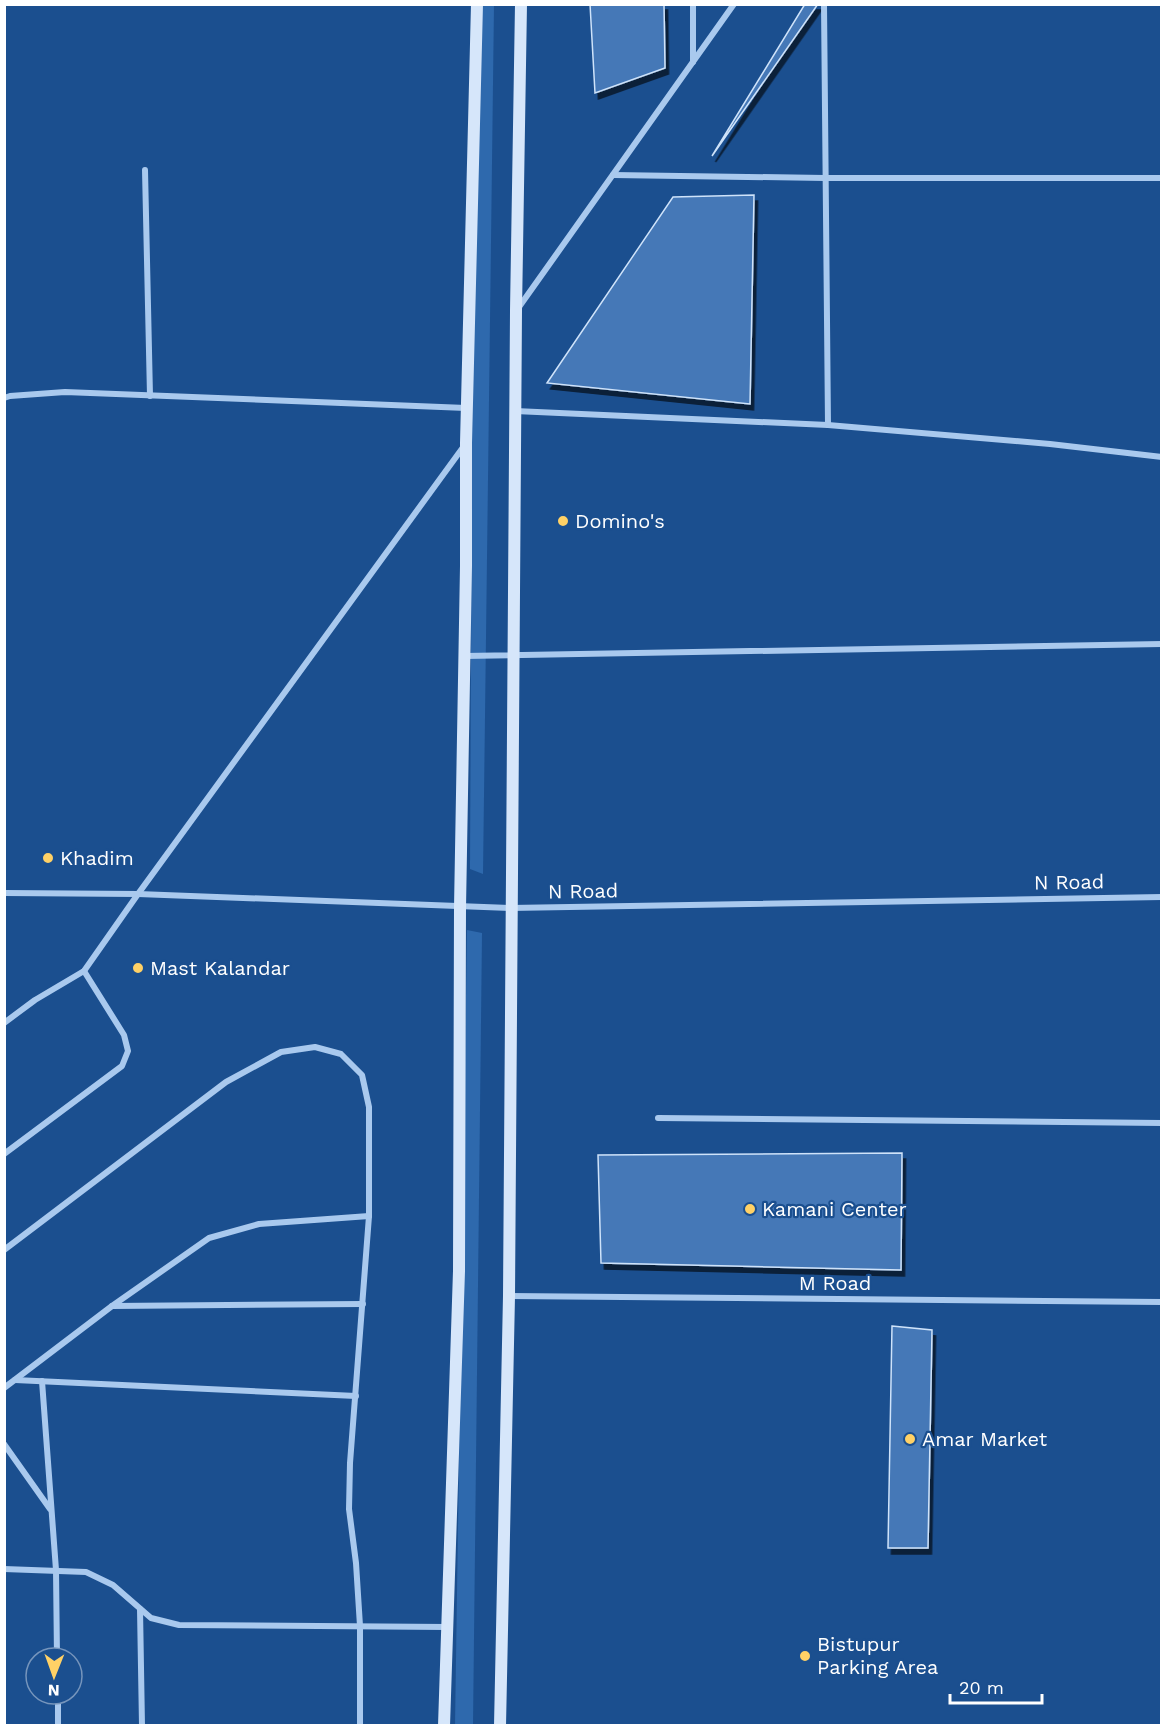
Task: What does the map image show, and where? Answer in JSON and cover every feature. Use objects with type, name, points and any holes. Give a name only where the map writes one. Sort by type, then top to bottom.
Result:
[{"type":"street","points":[[444,1725],[459,1271],[460,908],[466,408],[477,4]]},
{"type":"street","points":[[500,1725],[509,1296],[510,908],[521,4]]},
{"type":"street","points":[[693,4],[693,63]]},
{"type":"street","points":[[516,311],[734,4]]},
{"type":"street","points":[[824,4],[828,425]]},
{"type":"street","points":[[145,170],[150,396]]},
{"type":"street","points":[[613,175],[825,178],[1161,178]]},
{"type":"street","points":[[4,398],[65,392],[466,408]]},
{"type":"street","points":[[515,411],[828,425],[1050,444],[1161,457]]},
{"type":"street","points":[[4,1023],[35,1000],[84,970],[466,443]]},
{"type":"street","points":[[464,656],[1161,644]]},
{"type":"street","name":"N Road","points":[[4,893],[138,894],[460,908],[1161,897]]},
{"type":"street","points":[[4,1154],[122,1066],[128,1051],[124,1035],[84,970]]},
{"type":"street","points":[[4,1250],[226,1082],[281,1052],[315,1047],[341,1054],[362,1075],[369,1107],[369,1216],[350,1463],[349,1509],[356,1563],[360,1626],[360,1725]]},
{"type":"street","points":[[658,1118],[1161,1123]]},
{"type":"street","points":[[4,1388],[112,1306],[209,1238],[259,1224],[369,1216]]},
{"type":"street","name":"M Road","points":[[509,1296],[1161,1302]]},
{"type":"street","points":[[112,1306],[363,1304]]},
{"type":"street","points":[[15,1380],[356,1396]]},
{"type":"street","points":[[42,1381],[56,1570],[57,1646]]},
{"type":"street","points":[[4,1444],[50,1510]]},
{"type":"street","points":[[4,1569],[86,1572],[113,1586],[151,1618],[179,1625],[447,1627]]},
{"type":"street","points":[[140,1609],[142,1725]]},
{"type":"street","points":[[58,1706],[58,1725]]},
{"type":"shaded area","points":[[494,4],[483,874],[470,869],[474,5]]},
{"type":"shaded area","points":[[467,930],[482,933],[473,1725],[455,1726]]},
{"type":"building","points":[[590,4],[664,4],[665,68],[595,93]]},
{"type":"building","points":[[805,4],[818,4],[712,156]]},
{"type":"building","points":[[754,195],[750,404],[547,383],[673,197]]},
{"type":"building","name":"Kamani Center","points":[[902,1153],[901,1270],[601,1263],[598,1155]]},
{"type":"building","name":"Amar Market","points":[[892,1326],[932,1330],[928,1548],[888,1548]]},
{"type":"place","name":"Domino's","points":[[563,521]]},
{"type":"place","name":"Khadim","points":[[48,858]]},
{"type":"place","name":"Mast Kalandar","points":[[138,968]]},
{"type":"place","name":"Kamani Center","points":[[750,1209]]},
{"type":"place","name":"Amar Market","points":[[910,1439]]},
{"type":"place","name":"Bistupur Parking Area","points":[[805,1656]]}]
